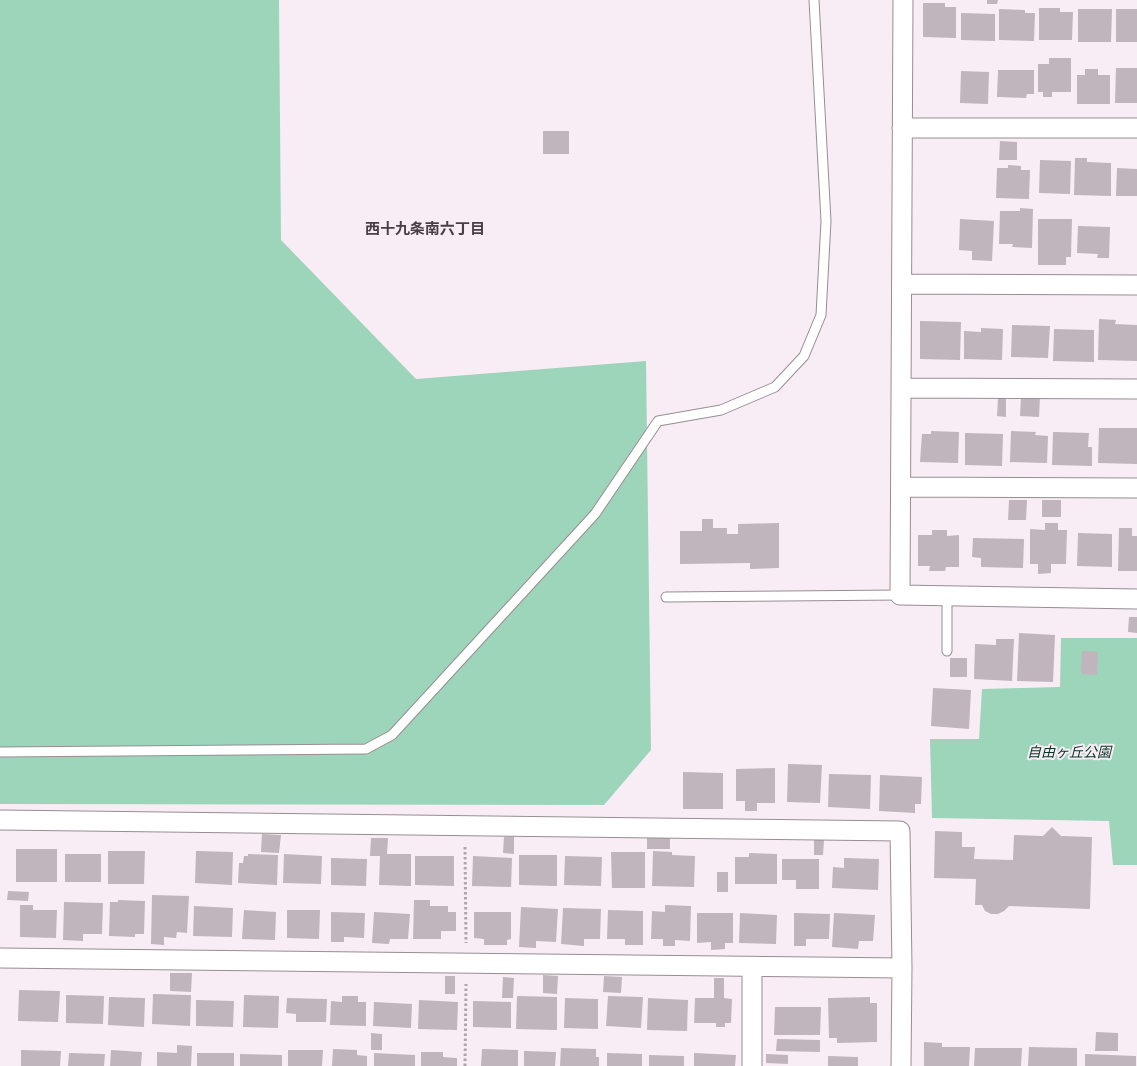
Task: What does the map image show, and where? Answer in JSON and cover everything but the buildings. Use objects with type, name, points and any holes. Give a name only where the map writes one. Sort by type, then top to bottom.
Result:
[{"type":"street","points":[[903,0],[900,595],[1137,599]]},
{"type":"street","points":[[902,128],[1137,128]]},
{"type":"street","points":[[902,284],[1137,284]]},
{"type":"street","points":[[901,388],[1137,389]]},
{"type":"street","points":[[901,487],[1137,488]]},
{"type":"street","points":[[0,820],[900,831],[901,1066]]},
{"type":"street","points":[[0,958],[902,968]]},
{"type":"street","points":[[752,966],[752,1066]]},
{"type":"lane","points":[[0,752],[366,748],[392,735],[595,514],[658,421],[721,410],[775,387],[804,356],[821,315],[826,221],[814,0]]},
{"type":"lane","points":[[666,597],[900,595]]},
{"type":"lane","points":[[946,651],[947,596]]},
{"type":"green space","points":[[0,0],[279,0],[281,240],[416,379],[646,361],[651,750],[604,805],[0,804]]},
{"type":"green space","name":"自由ヶ丘公園","points":[[1061,638],[1137,638],[1137,865],[1113,865],[1109,821],[932,818],[930,739],[979,739],[982,689],[1060,687]]},
{"type":"district","name":"西十九条南六丁目","points":[[425,230]]}]
